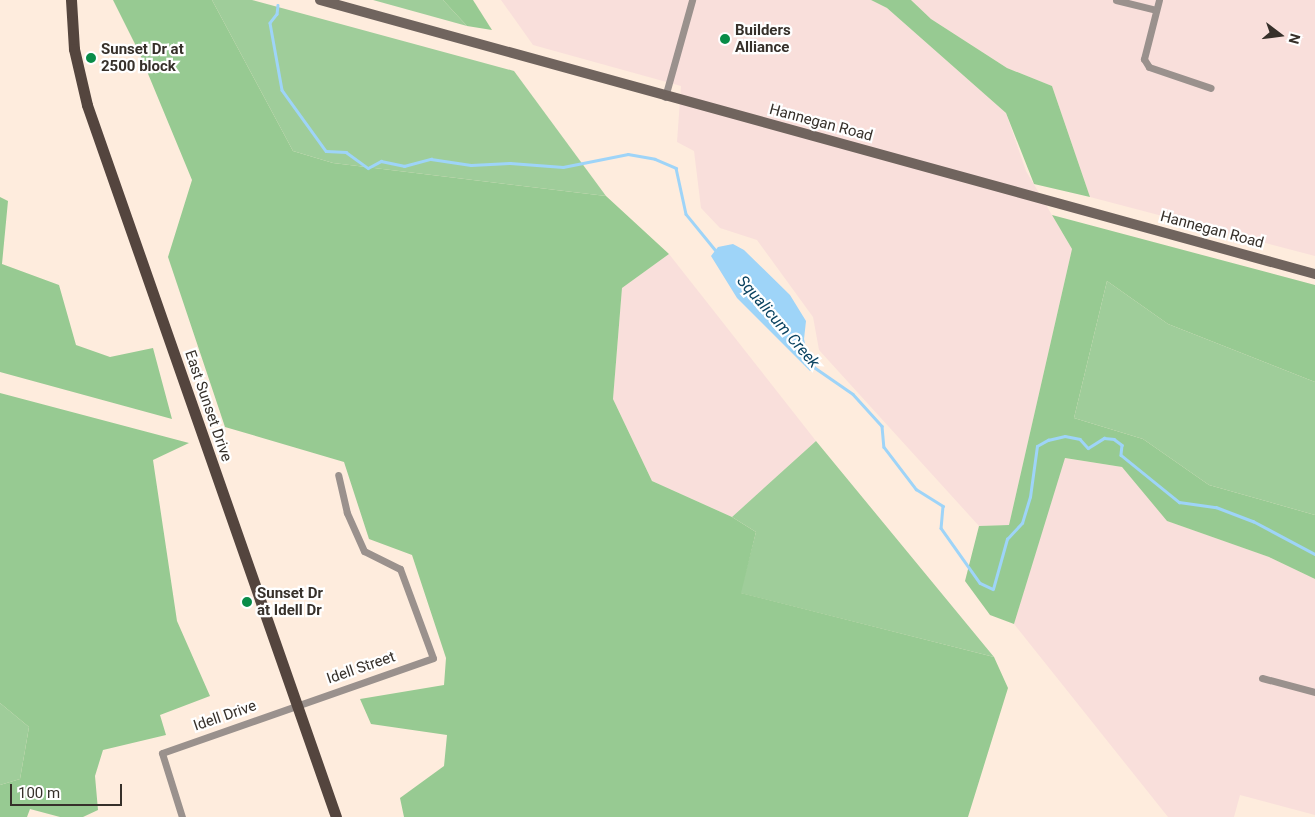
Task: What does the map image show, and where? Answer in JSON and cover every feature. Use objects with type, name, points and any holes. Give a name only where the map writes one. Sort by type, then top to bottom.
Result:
[{"type":"main road","name":"East Sunset Drive","points":[[71,0],[74,49],[86,105],[336,817]]},
{"type":"main road","name":"Hannegan Road","points":[[320,0],[665,97],[1315,274]]},
{"type":"street","points":[[665,97],[692,0]]},
{"type":"street","points":[[1116,0],[1156,10]]},
{"type":"street","points":[[1159,0],[1144,59],[1149,67],[1211,88]]},
{"type":"street","name":"Idell Street","points":[[297,705],[433,658],[400,569],[364,551],[347,513],[338,475]]},
{"type":"street","points":[[1262,678],[1315,692]]},
{"type":"street","name":"Idell Drive","points":[[182,817],[162,753],[297,705]]},
{"type":"shaded area","points":[[501,0],[871,0],[887,8],[1006,113],[1026,171],[1072,249],[1009,525],[979,526],[819,350],[813,317],[757,240],[720,228],[701,208],[694,151],[677,142],[681,86],[533,45]]},
{"type":"shaded area","points":[[911,0],[1315,0],[1315,256],[1090,197],[1052,86],[1007,68],[931,19]]},
{"type":"shaded area","points":[[669,254],[816,441],[732,517],[652,481],[613,399],[622,288]]},
{"type":"shaded area","points":[[1064,458],[1122,467],[1167,521],[1269,557],[1315,579],[1315,815],[1240,795],[1234,817],[1168,817],[1014,624]]},
{"type":"green space","points":[[113,0],[212,0],[293,151],[333,163],[606,196],[669,254],[622,288],[613,399],[652,481],[732,517],[756,532],[741,593],[994,657],[1008,688],[968,817],[404,817],[400,798],[444,766],[447,735],[371,724],[360,699],[444,685],[446,658],[412,555],[369,539],[344,462],[225,427],[168,257],[192,180],[139,52]]},
{"type":"green space","points":[[212,0],[252,0],[514,71],[606,196],[333,163],[293,151]]},
{"type":"green space","points":[[373,0],[443,0],[467,26]]},
{"type":"green space","points":[[443,0],[473,0],[492,30],[467,26]]},
{"type":"green space","points":[[871,0],[911,0],[931,19],[1007,68],[1052,86],[1090,197],[1034,184],[1006,113],[887,8]]},
{"type":"green space","points":[[0,197],[8,201],[2,264],[59,285],[76,345],[110,357],[153,348],[172,419],[0,372]]},
{"type":"green space","points":[[1052,215],[1315,285],[1315,382],[1168,324],[1107,281],[1074,418],[1143,439],[1209,485],[1315,515],[1315,579],[1269,557],[1167,521],[1122,467],[1065,458],[1014,624],[990,615],[965,581],[979,526],[1009,525],[1072,249]]},
{"type":"green space","points":[[1107,281],[1168,324],[1315,382],[1315,515],[1209,485],[1143,439],[1074,418]]},
{"type":"green space","points":[[0,393],[189,443],[153,460],[177,621],[210,696],[160,715],[166,735],[103,750],[95,776],[98,810],[83,817],[60,817],[30,809],[27,817],[0,817],[0,785],[20,779],[29,727],[0,703]]},
{"type":"green space","points":[[816,441],[994,657],[740,593],[756,532],[732,517]]},
{"type":"green space","points":[[0,703],[29,727],[20,779],[0,785]]},
{"type":"water","points":[[733,244],[744,250],[790,295],[806,321],[804,339],[807,353],[816,363],[815,368],[810,371],[737,298],[711,256],[718,247]]},
{"type":"waterway","name":"Squalicum Creek","points":[[278,5],[277,14],[270,23],[282,90],[326,151],[346,152],[368,168],[381,161],[404,166],[431,159],[471,165],[510,163],[563,167],[628,154],[655,159],[676,168],[686,214],[717,252]]},
{"type":"waterway","name":"Squalicum Creek","points":[[814,367],[853,394],[882,426],[884,447],[916,489],[943,506],[941,528],[980,583],[993,589],[1007,539],[1022,523],[1030,497],[1037,446],[1048,440],[1065,436],[1080,439],[1088,448],[1104,438],[1114,439],[1122,445],[1121,455],[1179,502],[1216,507],[1253,521],[1315,554]]},
{"type":"place","name":"Builders Alliance","points":[[725,39]]},
{"type":"place","name":"Sunset Dr at 2500 block","points":[[91,58]]},
{"type":"place","name":"Sunset Dr at Idell Dr","points":[[247,602]]}]
